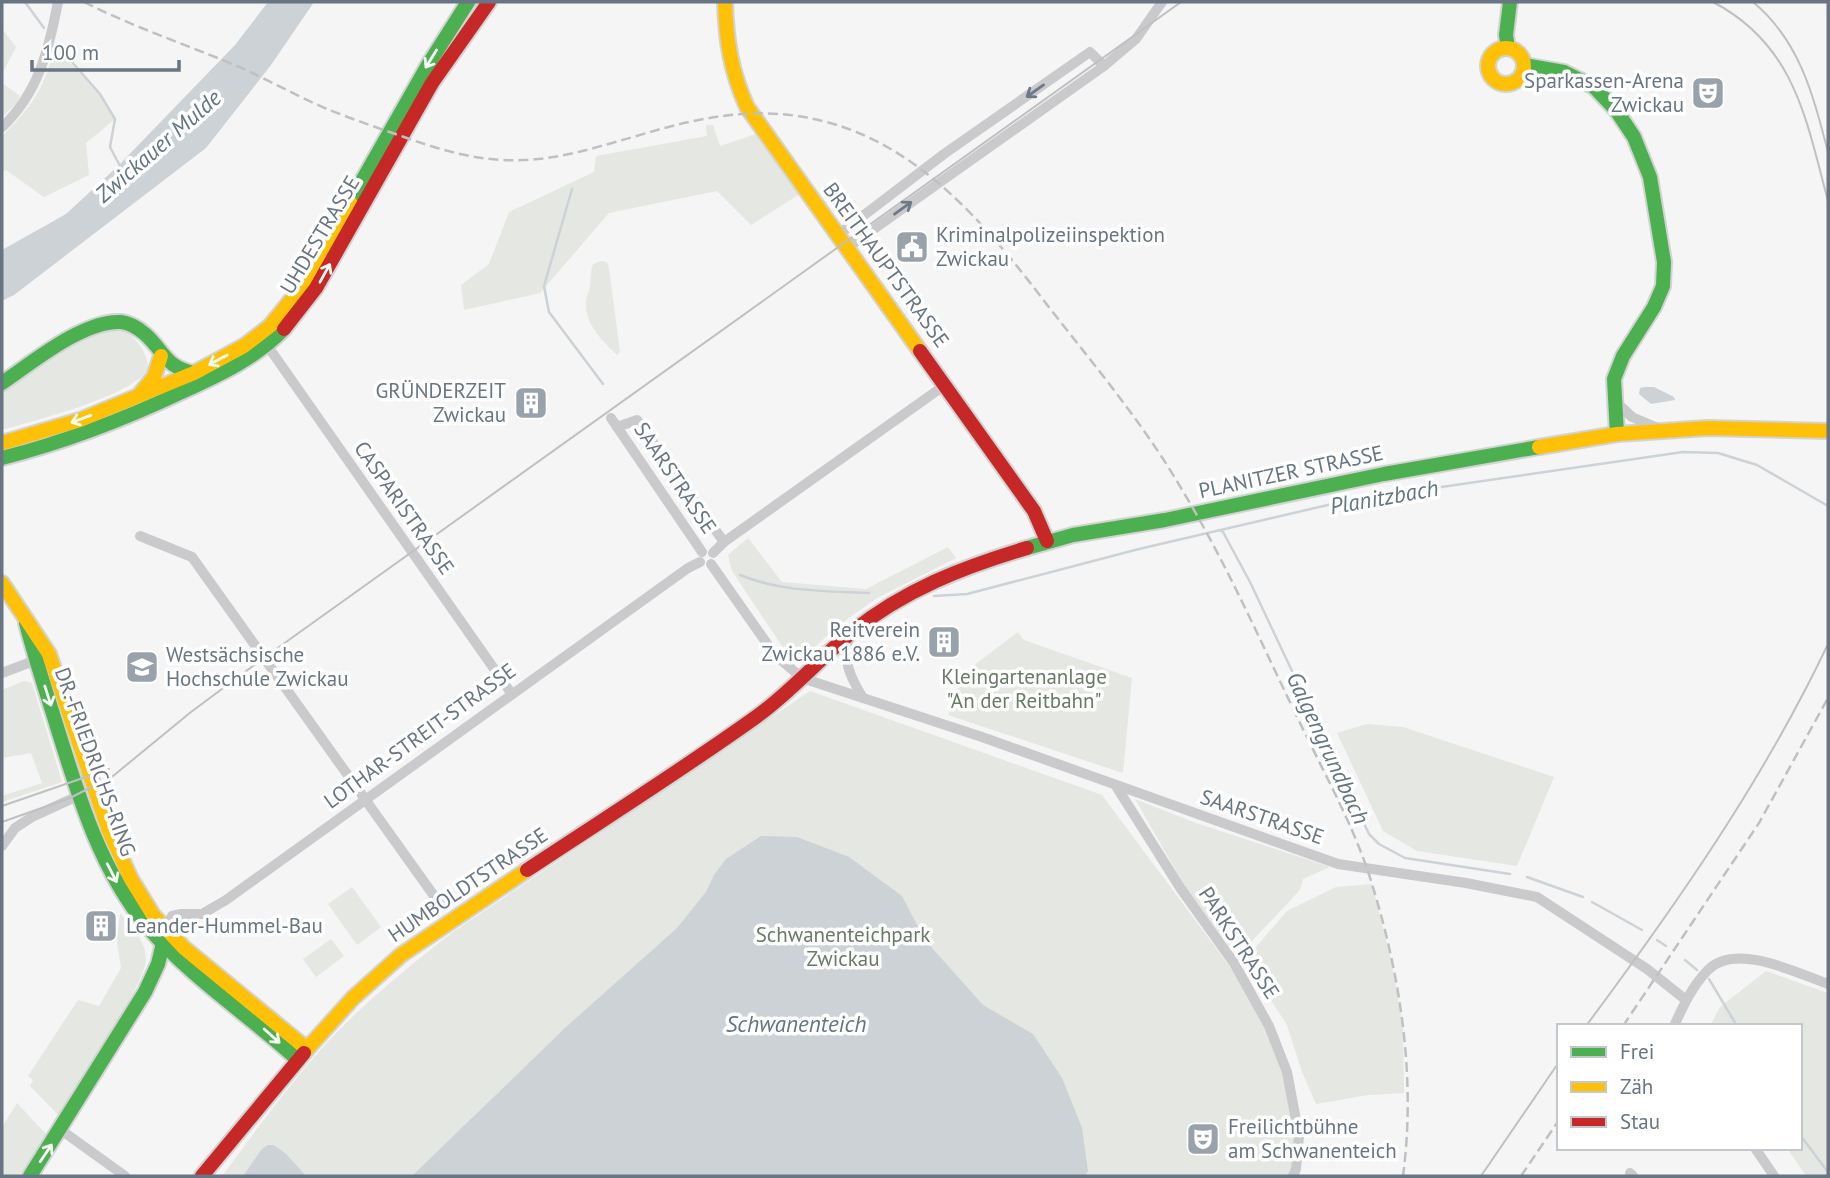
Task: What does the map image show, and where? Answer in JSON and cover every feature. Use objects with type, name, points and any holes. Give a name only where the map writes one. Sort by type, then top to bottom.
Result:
[{"type":"main road","name":"UHDESTRASSE","points":[[2,443],[80,420],[194,373],[260,335],[282,313],[301,288],[428,65],[468,2]]},
{"type":"main road","name":"UHDESTRASSE","points":[[2,458],[85,434],[121,420],[231,368],[267,345],[293,320],[316,289],[440,71],[489,2]]},
{"type":"main road","name":"BREITHAUPTSTRASSE","points":[[725,2],[726,51],[734,82],[747,107],[1034,511],[1047,541]]},
{"type":"main road","points":[[1508,48],[1506,35],[1510,2]]},
{"type":"main road","points":[[1508,48],[1521,57],[1523,72],[1513,83],[1498,83],[1489,72],[1489,59],[1500,49],[1508,48]]},
{"type":"main road","points":[[1524,65],[1564,72],[1594,88],[1616,110],[1634,137],[1650,177],[1664,262],[1662,286],[1654,307],[1623,356],[1614,379],[1618,434]]},
{"type":"main road","points":[[2,383],[92,328],[107,322],[124,322],[137,327],[152,341],[161,356],[183,371],[194,373]]},
{"type":"main road","points":[[136,397],[154,377],[161,356]]},
{"type":"main road","name":"PLANITZER STRASSE","points":[[802,678],[851,633],[888,604],[932,581],[986,559],[1047,541],[1165,520],[1384,474],[1618,434],[1734,428],[1828,431]]},
{"type":"main road","name":"DR.-FRIEDRICHS-RING","points":[[2,583],[25,621],[43,644],[55,671],[90,780],[118,853],[165,937]]},
{"type":"main road","name":"DR.-FRIEDRICHS-RING","points":[[25,621],[80,794],[115,880],[139,916],[165,937]]},
{"type":"main road","name":"HUMBOLDTSTRASSE","points":[[202,1176],[325,1028],[369,982],[401,955],[759,715],[802,678]]},
{"type":"main road","points":[[30,1176],[146,989],[157,968],[165,937],[271,1034],[302,1055]]},
{"type":"street","points":[[2,127],[21,107],[40,72],[58,2]]},
{"type":"street","points":[[847,248],[1104,66],[1136,39],[1162,2]]},
{"type":"street","points":[[838,234],[944,154],[1090,51],[1104,66]]},
{"type":"street","name":"CASPARISTRASSE","points":[[267,345],[511,693]]},
{"type":"street","name":"LOTHAR-STREIT-STRASSE","points":[[165,937],[172,916],[208,912],[511,693],[706,558],[724,542],[945,384]]},
{"type":"street","points":[[1614,400],[1632,417],[1663,430]]},
{"type":"street","name":"SAARSTRASSE","points":[[724,542],[637,420],[614,423],[775,655],[802,678],[982,737],[1338,864],[1537,897],[1647,968],[1686,1000]]},
{"type":"street","points":[[140,536],[192,556],[442,906]]},
{"type":"street","points":[[851,633],[846,662],[850,677],[863,698]]},
{"type":"street","points":[[2,673],[36,661]]},
{"type":"street","name":"DR.-FRIEDRICHS-RING","points":[[36,661],[55,671]]},
{"type":"street","name":"PARKSTRASSE","points":[[1116,786],[1181,889],[1234,963],[1269,1026],[1287,1072],[1298,1136],[1296,1169],[1293,1176]]},
{"type":"street","points":[[2,846],[15,828],[80,794]]},
{"type":"street","points":[[1675,1024],[1686,1000],[1708,970],[1736,957],[1768,964],[1828,984]]},
{"type":"street","points":[[61,1130],[125,1176]]},
{"type":"street","points":[[1756,1150],[1774,1176]]},
{"type":"green space","points":[[2,29],[16,47],[2,74]]},
{"type":"green space","points":[[55,47],[100,94],[115,119],[86,143],[89,175],[44,197],[6,170],[2,173],[2,136],[36,96]]},
{"type":"green space","points":[[2,83],[20,96],[16,104],[2,117]]},
{"type":"green space","points":[[706,125],[713,125],[720,146],[765,131],[806,190],[751,225],[717,191],[609,213],[540,293],[464,310],[461,285],[489,264],[509,212],[594,172],[596,156],[707,136]]},
{"type":"green space","points":[[601,261],[607,262],[609,268],[620,352],[617,355],[596,332],[586,311],[592,267]]},
{"type":"green space","points":[[123,329],[141,348],[148,372],[133,383],[98,400],[2,430],[2,391],[76,344]]},
{"type":"green space","points":[[748,538],[782,582],[866,589],[948,547],[956,558],[877,598],[839,625],[808,653],[788,655],[732,571],[728,555]]},
{"type":"green space","name":"Kleingartenanlage \"An der Reitbahn\"","points":[[1018,632],[1024,640],[1132,678],[1123,773],[948,715],[965,672]]},
{"type":"green space","points":[[24,681],[32,683],[62,782],[2,802],[2,796],[42,783],[31,753],[2,758],[2,690]]},
{"type":"green space","name":"Schwanenteichpark Zwickau","points":[[810,691],[1102,795],[1233,971],[1266,1023],[1284,1067],[1295,1124],[1294,1152],[1289,1176],[222,1176],[278,1101],[323,1047],[366,1004],[409,967],[453,932]]},
{"type":"green space","points":[[1367,724],[1403,727],[1554,777],[1517,866],[1417,851],[1383,831],[1337,733]]},
{"type":"green space","points":[[1135,799],[1196,823],[1330,867],[1303,879],[1300,890],[1237,957],[1184,885]]},
{"type":"green space","points":[[1372,884],[1392,964],[1403,1027],[1404,1093],[1368,1095],[1316,1104],[1302,1072],[1287,1025],[1247,963],[1249,955],[1287,911],[1336,887]]},
{"type":"green space","points":[[352,887],[381,927],[357,945],[328,904]]},
{"type":"green space","points":[[120,913],[143,946],[146,959],[143,972],[123,1013],[59,1116],[30,1086],[33,1080],[28,1076],[78,1000],[99,1006],[121,968],[117,942]]},
{"type":"green space","points":[[331,939],[344,956],[316,977],[303,959]]},
{"type":"green space","points":[[1766,971],[1828,993],[1828,1176],[1806,1176],[1788,1150],[1802,1150],[1802,1024],[1711,1024],[1720,1007]]},
{"type":"green space","points":[[17,1103],[47,1135],[19,1176],[2,1176],[2,1127]]},
{"type":"water","name":"Zwickauer Mulde","points":[[268,2],[314,2],[271,65],[206,148],[14,295],[2,301],[2,250],[66,214],[119,165],[235,45]]},
{"type":"water","points":[[1654,387],[1675,400],[1651,404],[1639,394],[1640,388]]},
{"type":"water","name":"Schwanenteich","points":[[761,836],[797,837],[849,857],[902,896],[925,940],[983,1005],[1033,1034],[1062,1078],[1082,1128],[1088,1171],[1085,1176],[412,1176],[565,1028],[677,928],[706,892],[726,859]]},
{"type":"water","points":[[274,1145],[286,1154],[306,1176],[243,1176],[262,1149]]},
{"type":"waterway","points":[[25,2],[44,28]]},
{"type":"waterway","name":"Zwickauer Mulde","points":[[57,45],[100,94],[115,119],[110,147],[120,166]]},
{"type":"waterway","name":"Planitzbach","points":[[572,189],[544,286],[549,312],[603,384]]},
{"type":"waterway","name":"Planitzbach","points":[[934,596],[967,594],[1139,549],[1345,501],[1683,452],[1718,453],[1757,465],[1828,506]]},
{"type":"waterway","name":"Galgengrundbach","points":[[1219,530],[1223,532],[1250,582],[1369,834],[1379,844],[1405,858],[1510,874]]},
{"type":"waterway","name":"Planitzbach","points":[[740,575],[787,588],[869,593]]},
{"type":"waterway","name":"Galgengrundbach","points":[[1527,877],[1583,897]]},
{"type":"waterway","name":"Galgengrundbach","points":[[1592,902],[1642,930]]},
{"type":"waterway","name":"Galgengrundbach","points":[[1657,940],[1666,946]]},
{"type":"waterway","name":"Galgengrundbach","points":[[1685,960],[1697,970]]},
{"type":"waterway","name":"Galgengrundbach","points":[[1709,979],[1736,1024]]},
{"type":"waterway","name":"Galgengrundbach","points":[[1802,1138],[1828,1172]]},
{"type":"tram line","points":[[2,822],[70,798],[113,776],[191,712],[265,657],[1181,2]]},
{"type":"tram line","points":[[1713,2],[1741,20],[1780,62],[1804,113],[1828,201]]},
{"type":"tram line","points":[[1753,2],[1782,34],[1803,70],[1828,152]]},
{"type":"tram line","points":[[1587,1024],[1653,935],[1747,793],[1803,695],[1828,644]]},
{"type":"tram line","points":[[2,806],[109,769]]},
{"type":"tram line","points":[[1481,1176],[1557,1065]]},
{"type":"railway","points":[[84,2],[244,69],[327,109],[448,151],[492,159],[537,159],[579,152],[660,129],[712,118],[763,113],[789,115],[816,119],[875,140],[905,158],[958,201],[1006,252],[1151,440],[1198,517],[1229,575],[1349,823],[1372,884],[1398,992],[1407,1066],[1407,1139],[1403,1176]]},
{"type":"railway","points":[[1624,1024],[1759,823],[1828,698]]},
{"type":"railway","points":[[1521,1176],[1557,1123]]},
{"type":"traffic: fast","points":[[350,202],[428,65],[468,2]]},
{"type":"traffic: fast","points":[[1508,48],[1506,35],[1510,2]]},
{"type":"traffic: fast","points":[[1524,65],[1564,72],[1594,87],[1616,110],[1634,137],[1650,177],[1664,262],[1663,286],[1654,307],[1623,356],[1614,379],[1617,434]]},
{"type":"traffic: fast","points":[[2,383],[75,335],[106,323],[121,322],[142,332],[171,363],[194,373]]},
{"type":"traffic: fast","points":[[2,458],[72,437],[162,401],[237,365],[284,329]]},
{"type":"traffic: fast","points":[[1027,548],[1073,535],[1165,520],[1384,474],[1539,447]]},
{"type":"traffic: fast","points":[[26,623],[83,807],[104,858],[131,905],[182,963],[298,1060]]},
{"type":"traffic: fast","points":[[30,1176],[145,992],[158,964],[165,935]]},
{"type":"traffic: slow","points":[[725,2],[730,56],[747,107],[920,351]]},
{"type":"traffic: slow","points":[[1506,48],[1519,53],[1524,66],[1519,79],[1506,84],[1493,79],[1488,66],[1493,53],[1506,48]]},
{"type":"traffic: slow","points":[[2,443],[80,420],[194,373],[244,346],[270,326],[301,288],[350,202]]},
{"type":"traffic: slow","points":[[140,394],[154,377],[161,356]]},
{"type":"traffic: slow","points":[[1539,447],[1617,434],[1708,428],[1828,431]]},
{"type":"traffic: slow","points":[[2,583],[49,654],[109,831],[131,879],[153,915],[184,948],[307,1049],[304,1053]]},
{"type":"traffic: slow","points":[[307,1049],[353,998],[401,955],[527,870]]},
{"type":"traffic: jam","points":[[284,329],[316,288],[432,83],[489,2]]},
{"type":"traffic: jam","points":[[920,351],[1034,511],[1047,541]]},
{"type":"traffic: jam","points":[[527,870],[756,717],[852,632],[892,604],[935,581],[1027,548]]},
{"type":"traffic: jam","points":[[202,1176],[304,1053]]},
{"type":"place","name":"Sparkassen-Arena Zwickau","points":[[1708,93]]},
{"type":"place","name":"Kriminalpolizeiinspektion Zwickau","points":[[912,247]]},
{"type":"place","name":"GRÜNDERZEIT Zwickau","points":[[531,403]]},
{"type":"place","name":"Reitverein Zwickau 1886 e.V.","points":[[944,642]]},
{"type":"place","name":"Westsächsische Hochschule Zwickau","points":[[142,667]]},
{"type":"place","name":"Leander-Hummel-Bau","points":[[101,926]]},
{"type":"place","name":"Freilichtbühne am Schwanenteich","points":[[1203,1139]]}]
